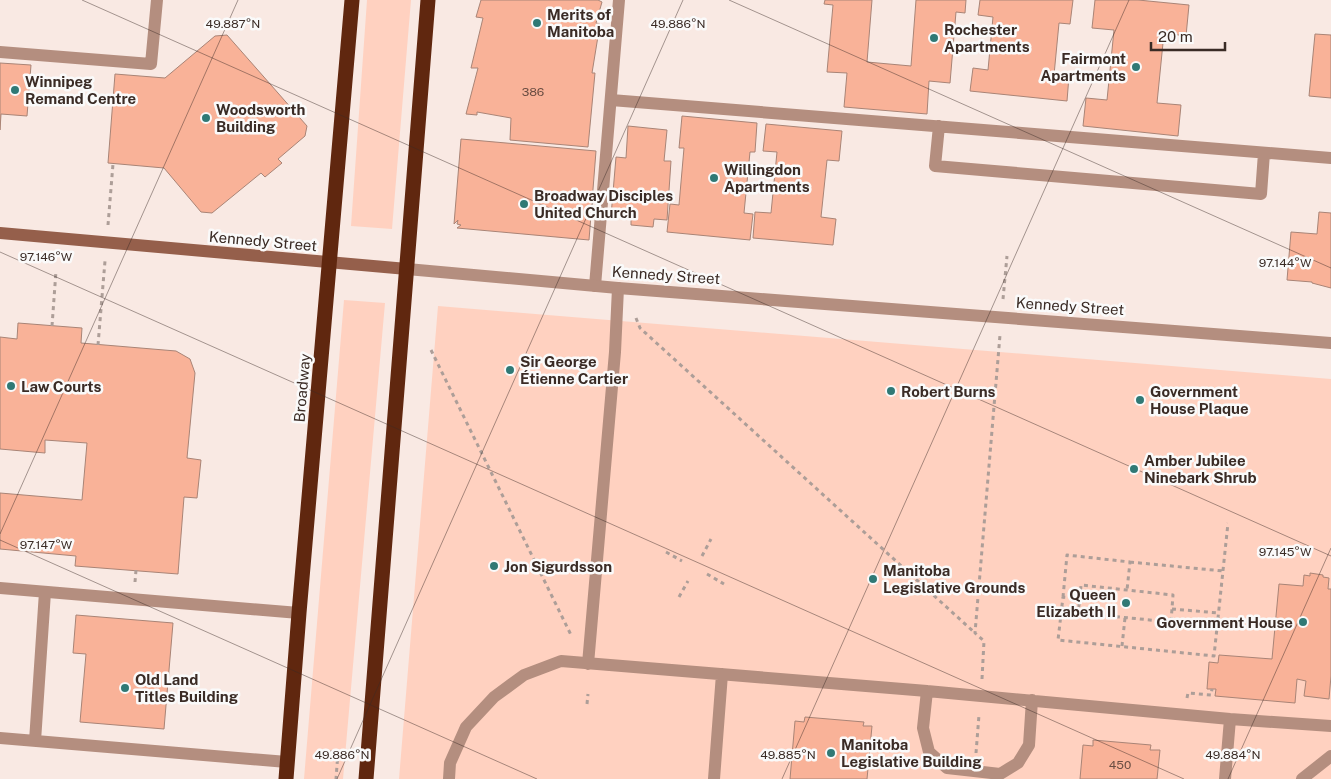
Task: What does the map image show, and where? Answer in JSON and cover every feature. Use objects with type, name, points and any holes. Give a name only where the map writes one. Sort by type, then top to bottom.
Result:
[{"type":"highway","name":"Broadway","points":[[286,779],[352,0]]},
{"type":"highway","points":[[366,779],[428,0]]},
{"type":"street","points":[[0,52],[151,64],[157,0]]},
{"type":"street","points":[[595,286],[619,0]]},
{"type":"street","points":[[611,100],[1331,158]]},
{"type":"street","points":[[939,126],[935,166],[1261,194],[1264,153]]},
{"type":"street","name":"Kennedy Street","points":[[0,234],[618,288],[1331,343]]},
{"type":"street","points":[[588,664],[615,352],[618,288]]},
{"type":"street","points":[[0,588],[299,612]]},
{"type":"street","points":[[35,741],[45,592]]},
{"type":"street","points":[[449,779],[450,763],[466,726],[494,697],[524,675],[561,661],[1032,700],[1230,720],[1331,726]]},
{"type":"street","points":[[714,779],[722,674]]},
{"type":"street","points":[[927,691],[923,728],[929,752],[947,768],[1000,774],[1018,763],[1029,745],[1032,700]]},
{"type":"street","points":[[1226,779],[1230,720]]},
{"type":"street","points":[[0,738],[287,762]]},
{"type":"street","points":[[1302,779],[1331,756]]},
{"type":"path","points":[[975,634],[1007,256]]},
{"type":"path","points":[[52,326],[56,271]]},
{"type":"path","points":[[636,318],[640,328],[984,641],[974,771]]},
{"type":"path","points":[[431,350],[569,633],[588,664]]},
{"type":"path","points":[[1223,571],[1067,555],[1058,640],[1214,656],[1219,613],[1228,523]]},
{"type":"path","points":[[702,556],[711,539]]},
{"type":"path","points":[[666,552],[682,561]]},
{"type":"path","points":[[1127,590],[1130,562]]},
{"type":"path","points":[[707,574],[724,584]]},
{"type":"path","points":[[679,597],[688,581]]},
{"type":"path","points":[[1081,585],[1127,590],[1173,595],[1171,622],[1078,612],[1081,585]]},
{"type":"path","points":[[1062,597],[1080,598]]},
{"type":"path","points":[[1172,609],[1219,613]]},
{"type":"path","points":[[1122,646],[1124,618]]},
{"type":"path","points":[[587,704],[588,694]]},
{"type":"path","points":[[322,752],[338,752],[336,779]]},
{"type":"shaded area","points":[[367,0],[411,0],[392,229],[351,226]]},
{"type":"shaded area","points":[[344,300],[385,303],[343,779],[304,779]]},
{"type":"shaded area","name":"Manitoba Legislative Grounds","points":[[438,306],[1331,379],[1331,779],[399,779]]},
{"type":"building","points":[[481,0],[598,0],[602,2],[596,23],[600,24],[592,73],[595,73],[588,147],[510,140],[511,118],[477,112],[477,115],[466,114],[478,68],[471,68],[483,18],[476,17]]},
{"type":"building","name":"Rochester Apartments","points":[[825,0],[872,0],[867,62],[911,66],[916,0],[966,0],[965,13],[956,12],[950,83],[929,81],[927,114],[844,107],[847,73],[827,72],[833,5],[824,4]]},
{"type":"building","points":[[980,0],[1073,0],[1070,24],[1059,23],[1054,75],[1069,76],[1067,101],[970,91],[973,68],[988,70],[993,17],[978,15]]},
{"type":"building","name":"Fairmont Apartments","points":[[1095,0],[1138,0],[1189,5],[1186,36],[1164,33],[1157,103],[1181,105],[1178,136],[1083,126],[1086,98],[1107,100],[1114,30],[1092,28]]},
{"type":"building","points":[[1315,34],[1331,35],[1331,98],[1309,96]]},
{"type":"building","name":"Woodsworth Building","points":[[227,35],[307,126],[305,136],[278,159],[282,163],[265,177],[261,173],[212,213],[201,212],[164,168],[108,163],[115,74],[165,78],[215,36]]},
{"type":"building","name":"Winnipeg Remand Centre","points":[[0,63],[31,65],[27,116],[1,114],[0,130]]},
{"type":"building","name":"Willingdon Apartments","points":[[682,116],[757,123],[755,152],[750,152],[744,213],[753,214],[750,240],[667,232],[670,204],[679,205],[684,148],[679,148]]},
{"type":"building","points":[[766,124],[842,131],[839,161],[827,160],[821,217],[836,219],[833,245],[753,238],[755,212],[771,213],[777,152],[763,151]]},
{"type":"building","points":[[628,126],[667,130],[664,161],[671,161],[667,220],[654,219],[653,227],[631,225],[631,218],[611,216],[616,157],[626,158]]},
{"type":"building","name":"Broadway Disciples United Church","points":[[461,139],[596,151],[589,240],[457,228],[461,225],[457,224],[458,220],[454,224]]},
{"type":"building","points":[[1319,212],[1331,213],[1331,288],[1312,282],[1287,280],[1291,232],[1317,234]]},
{"type":"building","points":[[18,323],[82,328],[81,343],[176,351],[190,359],[195,373],[187,458],[201,460],[197,498],[184,497],[178,574],[75,566],[76,556],[0,549],[0,493],[82,500],[87,443],[45,440],[45,453],[0,449],[0,337],[17,339]]},
{"type":"building","name":"Government House","points":[[1310,573],[1329,578],[1328,589],[1331,589],[1331,676],[1329,699],[1304,696],[1306,681],[1297,679],[1295,703],[1215,696],[1216,689],[1207,689],[1209,662],[1218,663],[1219,655],[1272,659],[1279,584],[1303,586],[1304,575],[1310,576]]},
{"type":"building","name":"Old Land Titles Building","points":[[76,615],[173,623],[164,729],[80,722],[86,654],[73,653]]},
{"type":"building","name":"Manitoba Legislative Building","points":[[805,717],[864,722],[863,726],[872,726],[867,779],[790,779],[795,721],[804,722]]},
{"type":"building","points":[[1093,740],[1151,745],[1150,750],[1160,750],[1157,779],[1080,779],[1083,745],[1093,746]]},
{"type":"place","name":"Merits of Manitoba","points":[[537,23]]},
{"type":"place","name":"Rochester Apartments","points":[[934,38]]},
{"type":"place","name":"Fairmont Apartments","points":[[1136,67]]},
{"type":"place","name":"Winnipeg Remand Centre","points":[[15,90]]},
{"type":"place","name":"Woodsworth Building","points":[[206,118]]},
{"type":"place","name":"Willingdon Apartments","points":[[714,178]]},
{"type":"place","name":"Broadway Disciples United Church","points":[[524,204]]},
{"type":"place","name":"Sir George Étienne Cartier","points":[[510,370]]},
{"type":"place","name":"Law Courts","points":[[11,386]]},
{"type":"place","name":"Robert Burns","points":[[891,391]]},
{"type":"place","name":"Government House Plaque","points":[[1140,400]]},
{"type":"place","name":"Amber Jubilee Ninebark Shrub","points":[[1134,469]]},
{"type":"place","name":"Jon Sigurdsson","points":[[494,566]]},
{"type":"place","name":"Manitoba Legislative Grounds","points":[[873,579]]},
{"type":"place","name":"Queen Elizabeth II","points":[[1126,603]]},
{"type":"place","name":"Government House","points":[[1303,622]]},
{"type":"place","name":"Old Land Titles Building","points":[[125,688]]},
{"type":"place","name":"Manitoba Legislative Building","points":[[831,753]]}]
